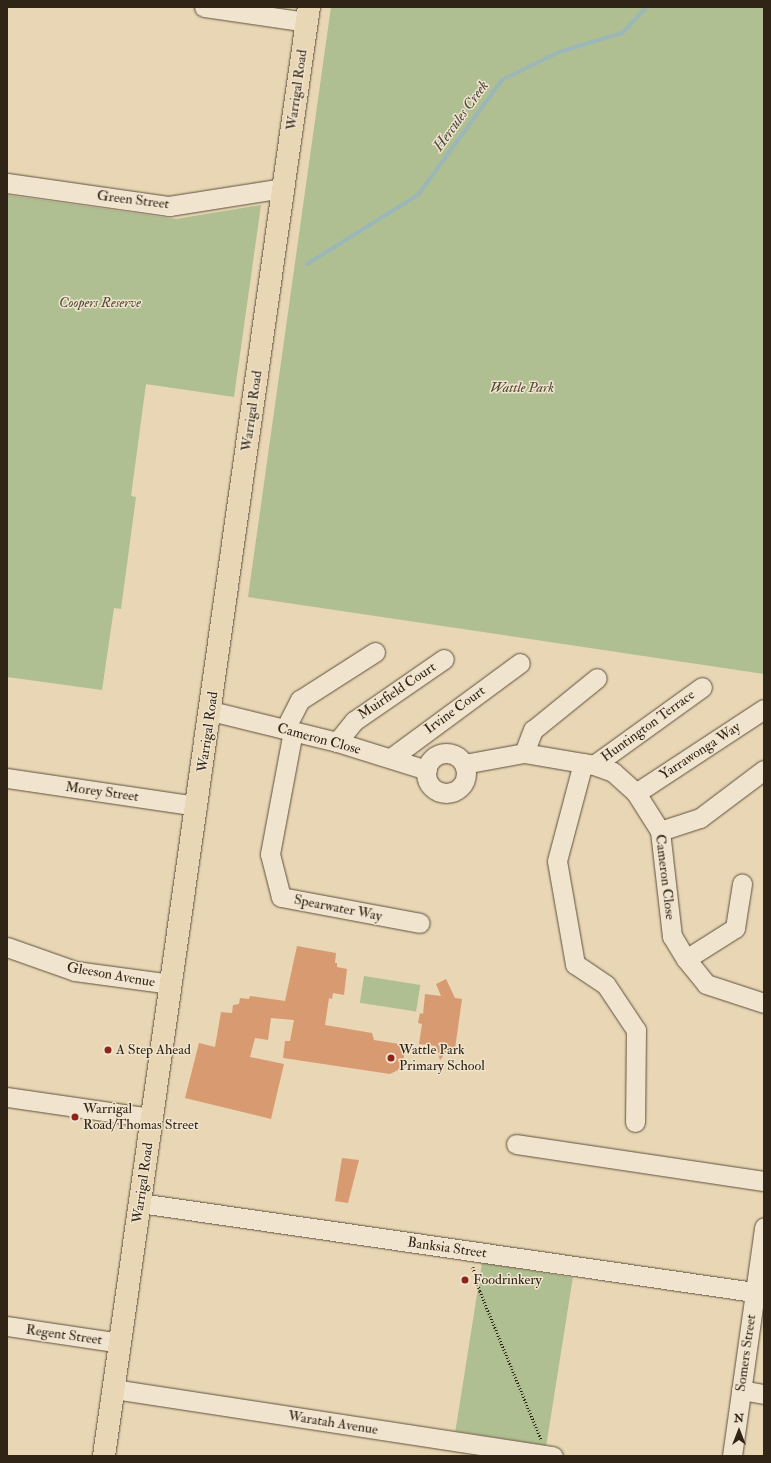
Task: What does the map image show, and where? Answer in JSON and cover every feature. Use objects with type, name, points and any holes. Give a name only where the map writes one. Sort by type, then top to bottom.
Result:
[{"type":"main road","name":"Warrigal Road","points":[[104,1456],[170,984],[211,711],[308,15]]},
{"type":"street","points":[[204,7],[308,15]]},
{"type":"street","name":"Green Street","points":[[7,183],[169,206],[283,188]]},
{"type":"street","points":[[289,730],[300,700],[375,652]]},
{"type":"street","name":"Muirfield Court","points":[[337,742],[354,720],[444,659]]},
{"type":"street","name":"Irvine Court","points":[[391,758],[520,663]]},
{"type":"street","points":[[524,753],[533,730],[597,678]]},
{"type":"street","name":"Huntington Terrace","points":[[588,764],[702,687]]},
{"type":"street","name":"Yarrawonga Way","points":[[636,793],[764,709]]},
{"type":"street","name":"Cameron Close","points":[[211,711],[337,742],[427,770]]},
{"type":"street","name":"Spearwater Way","points":[[289,730],[270,854],[281,897],[420,924]]},
{"type":"street","name":"Cameron Close","points":[[464,764],[524,753],[588,764],[613,772],[636,793],[660,831],[672,936],[686,959],[706,984],[764,1003]]},
{"type":"street","points":[[443,754],[455,756],[464,764],[464,781],[452,792],[444,793],[432,788],[426,776],[427,770],[432,759],[443,754]]},
{"type":"street","points":[[588,764],[556,862],[575,964],[606,986],[636,1030],[635,1122]]},
{"type":"street","points":[[660,831],[700,818],[764,770]]},
{"type":"street","name":"Morey Street","points":[[7,778],[197,806]]},
{"type":"street","points":[[686,959],[735,928],[742,884]]},
{"type":"street","name":"Gleeson Avenue","points":[[7,947],[76,971],[170,984]]},
{"type":"street","points":[[7,1097],[152,1118]]},
{"type":"street","points":[[516,1144],[764,1181]]},
{"type":"street","name":"Banksia Street","points":[[140,1203],[754,1292]]},
{"type":"street","name":"Somers Street","points":[[732,1456],[764,1226]]},
{"type":"street","name":"Regent Street","points":[[7,1326],[120,1343]]},
{"type":"street","name":"Waratah Avenue","points":[[114,1389],[550,1456]]},
{"type":"street","points":[[741,1390],[764,1394]]},
{"type":"path","points":[[469,1251],[480,1291],[550,1456]]},
{"type":"green space","name":"Wattle Park","points":[[331,7],[764,7],[764,674],[248,597]]},
{"type":"green space","name":"Coopers Reserve","points":[[7,195],[176,219],[261,205],[234,397],[146,384],[131,496],[136,497],[121,609],[114,608],[102,690],[7,677]]},
{"type":"green space","points":[[364,976],[420,985],[416,1012],[360,1003]]},
{"type":"green space","points":[[482,1263],[573,1277],[546,1445],[455,1431]]},
{"type":"building","points":[[297,946],[336,953],[335,963],[337,963],[337,967],[347,969],[344,995],[333,993],[332,999],[329,998],[325,1025],[372,1033],[374,1040],[406,1045],[402,1068],[390,1074],[283,1058],[285,1041],[290,1041],[294,1020],[271,1018],[268,1040],[255,1038],[250,1057],[284,1064],[271,1119],[185,1098],[199,1043],[215,1047],[221,1012],[232,1013],[233,1005],[239,1004],[240,998],[249,999],[250,996],[285,1001]]},
{"type":"building","points":[[446,979],[455,998],[462,999],[455,1049],[449,1048],[440,1060],[436,1046],[419,1044],[422,1024],[418,1023],[420,1013],[423,1014],[425,994],[441,996],[436,984]]},
{"type":"building","points":[[342,1158],[359,1160],[348,1203],[335,1201]]},
{"type":"waterway","name":"Hercules Creek","points":[[307,264],[418,195],[502,80],[559,52],[622,33],[647,7]]},
{"type":"place","name":"A Step Ahead","points":[[108,1050]]},
{"type":"place","name":"Wattle Park Primary School","points":[[391,1058]]},
{"type":"place","name":"Warrigal Road/Thomas Street","points":[[75,1117]]},
{"type":"place","name":"Foodrinkery","points":[[465,1280]]}]
